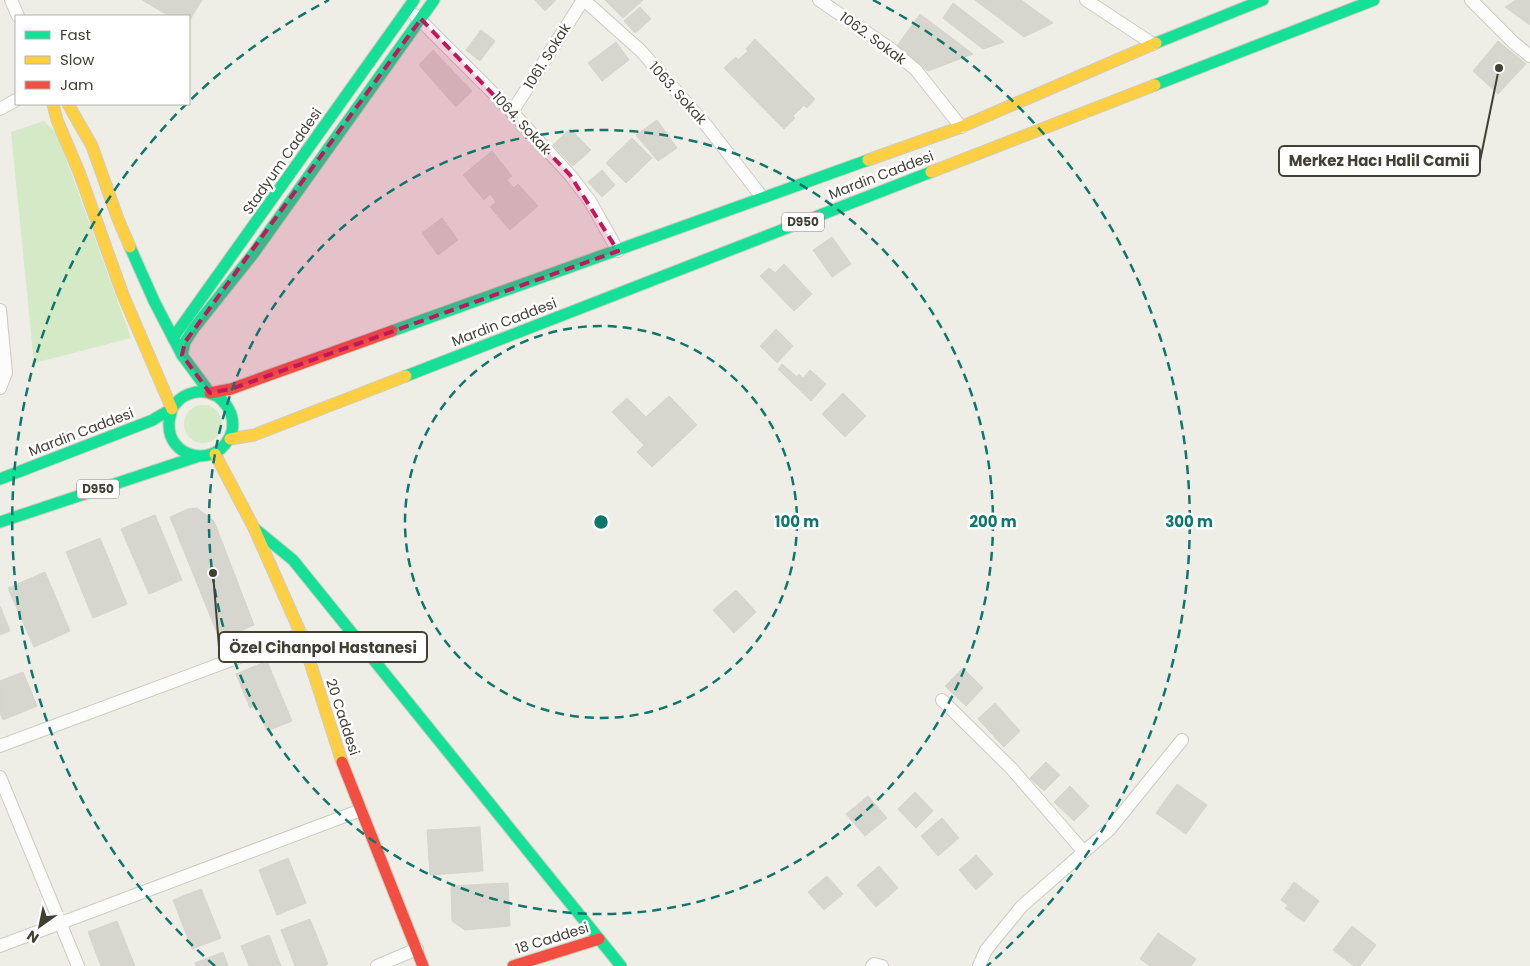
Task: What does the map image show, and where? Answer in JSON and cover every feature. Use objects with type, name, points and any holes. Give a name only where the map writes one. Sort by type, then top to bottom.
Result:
[{"type":"main road","points":[[182,355],[185,342],[194,328],[253,254],[434,0]]},
{"type":"main road","name":"Mardin Caddesi","points":[[0,479],[153,420],[172,409],[178,400],[188,394],[231,390],[961,126],[1153,44],[1263,0]]},
{"type":"main road","name":"Mardin Caddesi","points":[[230,439],[254,435],[1374,0]]},
{"type":"main road","name":"Stadyum Caddesi","points":[[173,338],[410,5]]},
{"type":"main road","points":[[53,105],[57,120],[79,172],[123,295],[172,409],[168,417],[168,426],[174,443],[180,450],[196,457],[206,457],[215,454],[224,448],[230,439],[233,430],[233,420],[230,411],[225,403],[210,393],[182,355],[173,338],[118,219],[92,146],[69,105]]},
{"type":"main road","name":"20 Caddesi","points":[[215,454],[254,528],[302,634],[338,752],[423,966]]},
{"type":"main road","name":"D950","points":[[0,522],[196,457]]},
{"type":"main road","points":[[254,528],[293,560],[621,966]]},
{"type":"main road","name":"18 Caddesi","points":[[513,966],[599,939]]},
{"type":"street","points":[[11,0],[18,15]]},
{"type":"street","name":"1061. Sokak","points":[[512,112],[583,0]]},
{"type":"street","name":"1063. Sokak","points":[[583,0],[641,51],[706,124],[762,197]]},
{"type":"street","name":"1062. Sokak","points":[[819,0],[892,48],[910,64],[961,126]]},
{"type":"street","points":[[1086,0],[1153,44]]},
{"type":"street","points":[[1471,0],[1514,43],[1530,56]]},
{"type":"street","name":"1064. Sokak","points":[[410,5],[421,19],[512,112],[570,175],[590,201],[618,251]]},
{"type":"street","points":[[0,109],[15,101]]},
{"type":"street","points":[[0,310],[6,373],[0,388]]},
{"type":"street","points":[[0,746],[302,634]]},
{"type":"street","points":[[942,700],[1011,768],[1084,852]]},
{"type":"street","points":[[979,966],[986,950],[1022,906],[1108,830],[1182,740]]},
{"type":"street","points":[[0,777],[78,966]]},
{"type":"street","points":[[0,946],[361,810]]},
{"type":"street","points":[[377,966],[417,950]]},
{"type":"street","points":[[872,966],[874,964],[882,966]]},
{"type":"highlighted area","points":[[421,19],[570,175],[618,251],[231,389],[210,393],[182,355],[185,342]]},
{"type":"green space","points":[[44,121],[57,134],[131,338],[34,363],[11,132]]},
{"type":"green space","points":[[203,405],[217,410],[222,424],[217,438],[203,443],[189,438],[184,424],[189,410]]},
{"type":"building","points":[[142,0],[202,0],[190,19],[190,15],[167,15]]},
{"type":"building","points":[[535,0],[556,0],[545,11]]},
{"type":"building","points":[[605,0],[643,0],[623,18]]},
{"type":"building","points":[[975,0],[1021,0],[1053,23],[1024,37]]},
{"type":"building","points":[[1516,0],[1530,0],[1530,25],[1505,7]]},
{"type":"building","points":[[953,3],[1004,42],[983,49],[943,18]]},
{"type":"building","points":[[640,7],[651,19],[635,33],[624,21]]},
{"type":"building","points":[[920,14],[973,54],[928,71],[897,46]]},
{"type":"building","points":[[481,30],[495,41],[480,61],[466,50]]},
{"type":"building","points":[[755,39],[815,99],[807,108],[804,105],[784,129],[724,68],[736,57],[738,60],[748,51],[746,49]]},
{"type":"building","points":[[1498,41],[1526,64],[1498,94],[1473,71]]},
{"type":"building","points":[[616,42],[629,60],[602,81],[588,63]]},
{"type":"building","points":[[433,50],[472,91],[456,107],[419,65]]},
{"type":"building","points":[[657,120],[677,148],[658,161],[636,135]]},
{"type":"building","points":[[570,129],[591,150],[573,166],[553,145]]},
{"type":"building","points":[[632,138],[652,158],[626,183],[606,163]]},
{"type":"building","points":[[492,151],[512,176],[507,180],[514,188],[518,184],[538,206],[510,230],[490,207],[496,202],[490,194],[484,200],[463,175]]},
{"type":"building","points":[[602,170],[615,185],[602,197],[588,182]]},
{"type":"building","points":[[442,218],[458,240],[438,255],[422,233]]},
{"type":"building","points":[[832,237],[851,264],[832,277],[813,250]]},
{"type":"building","points":[[784,264],[812,294],[794,311],[760,276],[769,268],[775,273]]},
{"type":"building","points":[[776,329],[793,346],[777,363],[760,346]]},
{"type":"building","points":[[782,364],[797,377],[799,374],[803,378],[810,370],[826,384],[811,401],[778,369]]},
{"type":"building","points":[[843,393],[866,416],[845,437],[822,414]]},
{"type":"building","points":[[669,396],[697,425],[652,467],[637,452],[644,445],[612,412],[627,398],[646,417]]},
{"type":"building","points":[[197,508],[214,521],[254,625],[220,640],[170,517],[188,509]]},
{"type":"building","points":[[155,515],[182,580],[149,594],[121,529]]},
{"type":"building","points":[[100,538],[127,604],[93,618],[66,552]]},
{"type":"building","points":[[45,572],[70,631],[34,647],[8,588]]},
{"type":"building","points":[[736,590],[756,612],[734,633],[713,610]]},
{"type":"building","points":[[0,606],[10,631],[0,635]]},
{"type":"building","points":[[267,661],[292,721],[267,731],[257,705],[250,708],[236,674]]},
{"type":"building","points":[[963,668],[983,688],[966,706],[945,686]]},
{"type":"building","points":[[23,672],[37,706],[3,720],[0,713],[0,681]]},
{"type":"building","points":[[995,703],[1020,731],[1004,747],[978,719]]},
{"type":"building","points":[[1046,762],[1060,775],[1044,791],[1030,778]]},
{"type":"building","points":[[1177,784],[1207,805],[1186,834],[1156,813]]},
{"type":"building","points":[[1070,786],[1089,806],[1074,821],[1054,802]]},
{"type":"building","points":[[915,792],[933,811],[916,828],[898,809]]},
{"type":"building","points":[[868,796],[887,818],[865,836],[846,814]]},
{"type":"building","points":[[942,818],[959,838],[938,856],[921,836]]},
{"type":"building","points":[[480,827],[483,871],[430,875],[427,830]]},
{"type":"building","points":[[976,855],[993,874],[976,890],[959,870]]},
{"type":"building","points":[[288,858],[306,903],[277,915],[259,870]]},
{"type":"building","points":[[879,866],[898,888],[876,907],[857,885]]},
{"type":"building","points":[[827,876],[843,894],[824,910],[808,892]]},
{"type":"building","points":[[1294,882],[1319,901],[1304,922],[1285,908],[1288,905],[1281,900]]},
{"type":"building","points":[[508,883],[510,926],[465,930],[452,921],[451,886]]},
{"type":"building","points":[[201,889],[221,938],[192,949],[173,900]]},
{"type":"building","points":[[310,919],[328,964],[324,966],[295,966],[281,930]]},
{"type":"building","points":[[117,921],[135,966],[101,966],[88,932]]},
{"type":"building","points":[[1352,926],[1376,945],[1360,966],[1354,966],[1333,950]]},
{"type":"building","points":[[1158,933],[1196,959],[1191,966],[1150,966],[1140,959]]},
{"type":"building","points":[[269,935],[281,966],[249,966],[241,946]]},
{"type":"building","points":[[223,952],[228,966],[196,966],[195,963]]},
{"type":"traffic: fast","points":[[173,338],[414,0]]},
{"type":"traffic: fast","points":[[182,355],[185,342],[194,328],[253,254],[434,0]]},
{"type":"traffic: fast","points":[[1156,43],[1263,0]]},
{"type":"traffic: fast","points":[[1155,85],[1374,0]]},
{"type":"traffic: fast","points":[[392,331],[868,160]]},
{"type":"traffic: fast","points":[[406,376],[931,172]]},
{"type":"traffic: fast","points":[[130,247],[154,301],[182,355],[210,393]]},
{"type":"traffic: fast","points":[[0,479],[153,420],[170,410],[184,396],[197,392],[213,394],[225,404],[231,414],[232,431],[230,437],[221,449],[212,454],[192,455],[183,451],[171,435],[169,422],[172,409]]},
{"type":"traffic: fast","points":[[0,522],[196,457]]},
{"type":"traffic: fast","points":[[254,528],[293,560],[621,966]]},
{"type":"traffic: slow","points":[[868,160],[961,127],[1156,43]]},
{"type":"traffic: slow","points":[[931,172],[1155,85]]},
{"type":"traffic: slow","points":[[53,105],[57,120],[79,172],[123,295],[172,409]]},
{"type":"traffic: slow","points":[[69,105],[92,146],[130,247]]},
{"type":"traffic: slow","points":[[230,439],[254,435],[406,376]]},
{"type":"traffic: slow","points":[[215,454],[254,528],[301,634],[342,762]]},
{"type":"traffic: jam","points":[[210,393],[231,389],[392,331]]},
{"type":"traffic: jam","points":[[342,762],[423,966]]},
{"type":"traffic: jam","points":[[513,966],[599,939]]},
{"type":"place","name":"Merkez Hacı Halil Camii","points":[[1499,68]]},
{"type":"place","name":"Özel Cihanpol Hastanesi","points":[[213,573]]}]
